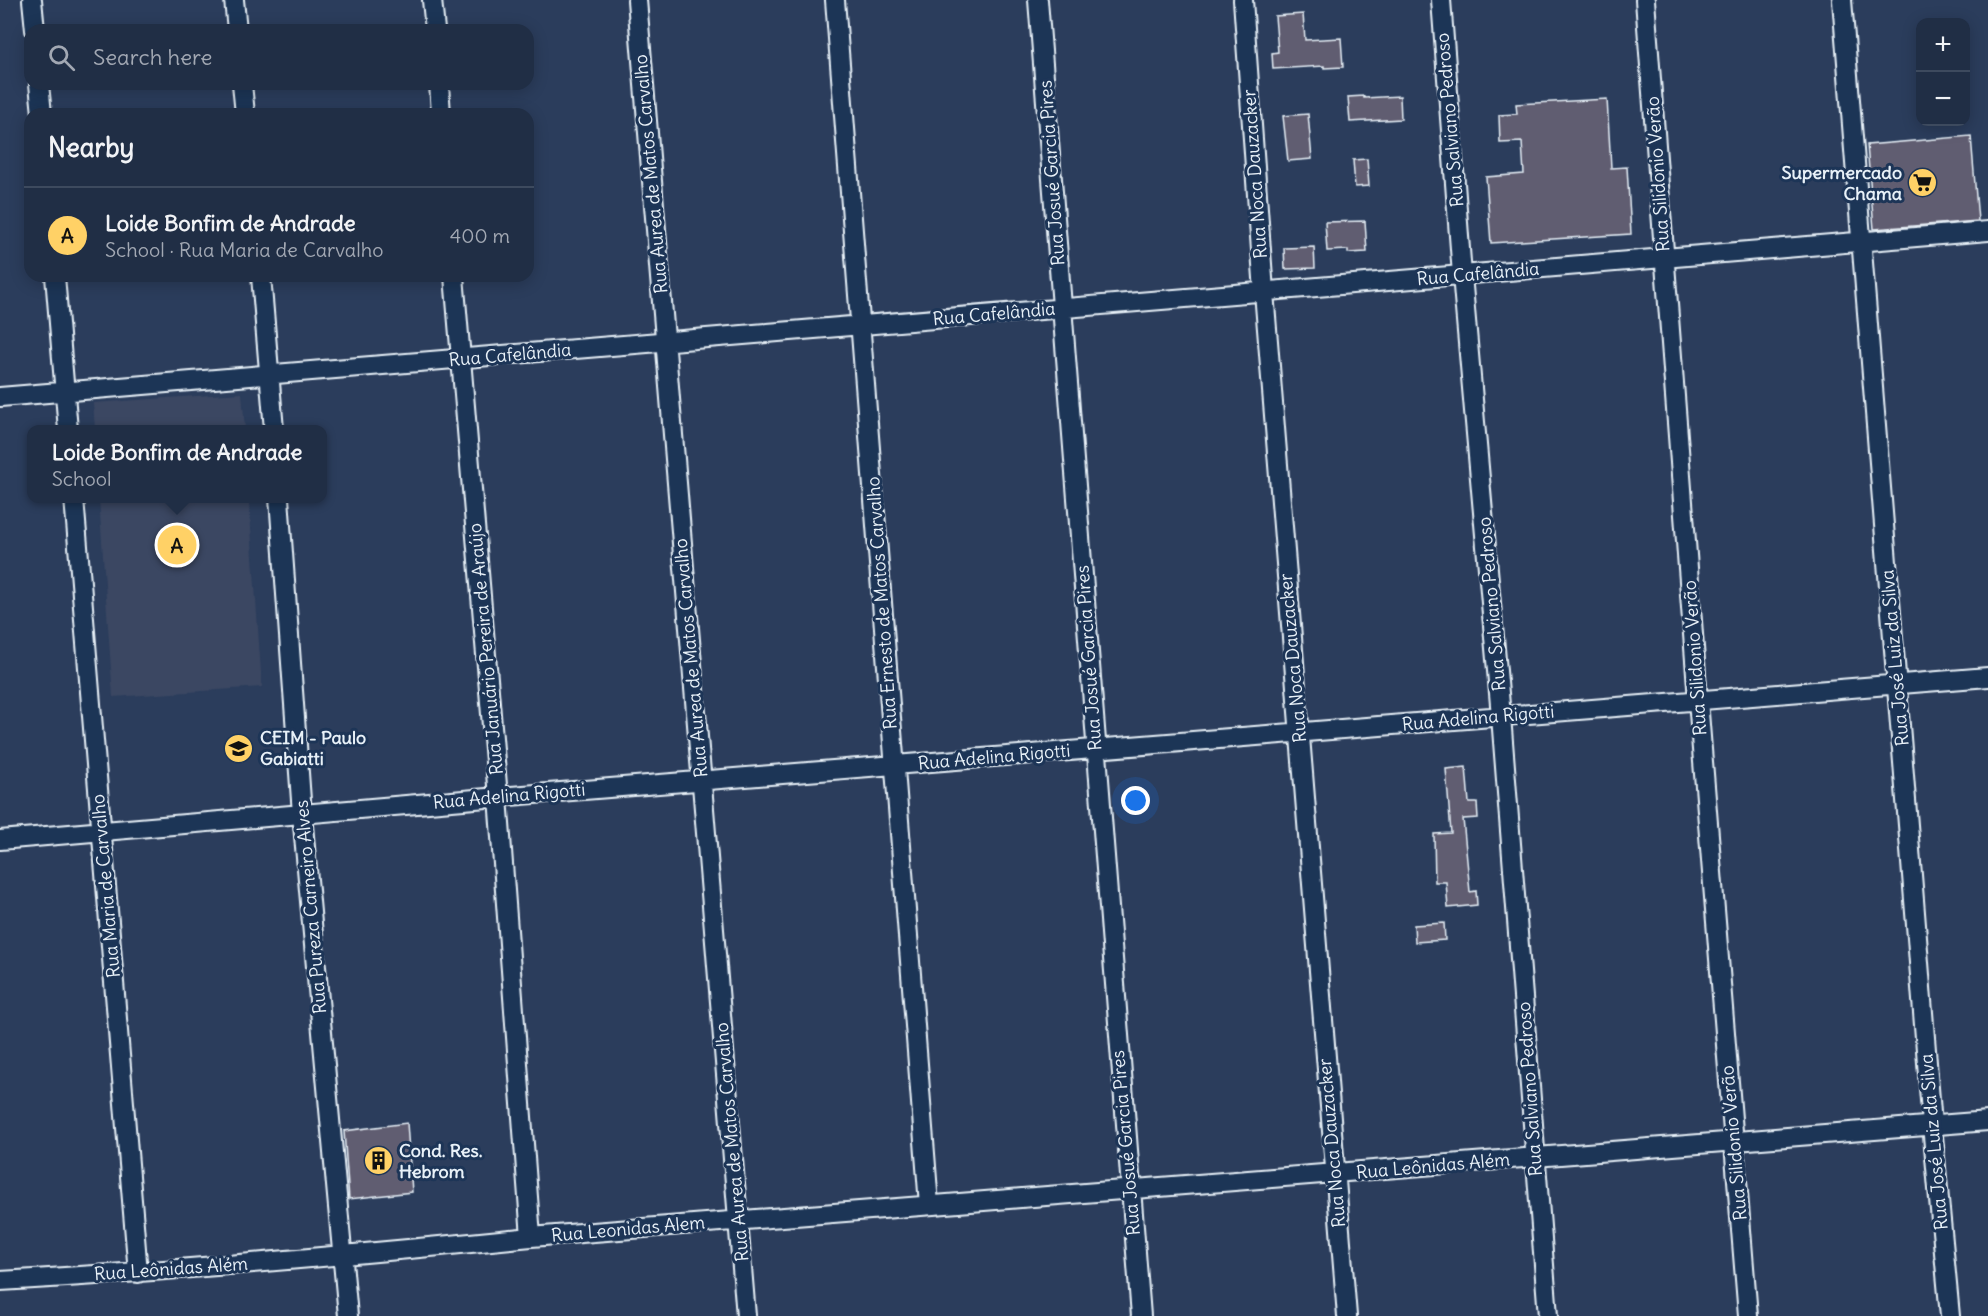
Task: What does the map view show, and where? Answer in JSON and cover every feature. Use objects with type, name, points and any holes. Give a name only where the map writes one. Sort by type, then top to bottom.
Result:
[{"type":"street","points":[[32,0],[34,24]]},
{"type":"street","points":[[234,0],[236,24]]},
{"type":"street","points":[[432,0],[434,24]]},
{"type":"street","name":"Rua Aurea de Matos Carvalho","points":[[637,0],[746,1316]]},
{"type":"street","name":"Rua Ernesto de Matos Carvalho","points":[[835,0],[929,1205]]},
{"type":"street","name":"Rua Josué Garcia Pires","points":[[1038,0],[1141,1316]]},
{"type":"street","name":"Rua Noca Dauzacker","points":[[1243,0],[1264,292],[1347,1316]]},
{"type":"street","name":"Rua Salviano Pedroso","points":[[1441,0],[1462,275],[1502,716],[1548,1316]]},
{"type":"street","name":"Rua Silidonio Verão","points":[[1645,0],[1748,1316]]},
{"type":"street","name":"Rua José Luiz da Silva","points":[[1842,0],[1932,1125],[1950,1316]]},
{"type":"street","points":[[40,90],[41,108]]},
{"type":"street","points":[[243,90],[244,108]]},
{"type":"street","points":[[439,90],[441,108]]},
{"type":"street","name":"Rua Cafelândia","points":[[0,398],[1988,231]]},
{"type":"street","points":[[56,282],[68,425]]},
{"type":"street","points":[[262,282],[274,425]]},
{"type":"street","name":"Rua Januário Pereira de Araújo","points":[[455,282],[498,797],[531,1237]]},
{"type":"street","name":"Rua Maria de Carvalho","points":[[74,503],[138,1273]]},
{"type":"street","name":"Rua Pureza Carneiro Alves","points":[[279,503],[302,814],[348,1316]]},
{"type":"street","name":"Rua Adelina Rigotti","points":[[0,840],[702,780],[1988,676]]},
{"type":"street","name":"Rua Leônidas Além","points":[[1130,1190],[1988,1121]]},
{"type":"street","name":"Rua Leonidas Alem","points":[[342,1256],[531,1237],[1130,1190]]},
{"type":"street","name":"Rua Leônidas Além","points":[[0,1281],[138,1273],[342,1256]]},
{"type":"shaded area","points":[[242,393],[245,425],[95,425],[93,403]]},
{"type":"shaded area","points":[[99,503],[249,503],[262,687],[113,697]]},
{"type":"building","points":[[1303,14],[1305,40],[1341,38],[1343,67],[1273,69],[1272,53],[1278,52],[1275,16]]},
{"type":"building","points":[[1364,96],[1364,98],[1400,96],[1401,119],[1350,122],[1348,97]]},
{"type":"building","points":[[1607,99],[1611,168],[1627,167],[1631,234],[1491,243],[1486,177],[1524,174],[1522,142],[1500,143],[1499,115],[1517,114],[1516,104]]},
{"type":"building","points":[[1308,114],[1312,159],[1288,161],[1283,116]]},
{"type":"building","name":"Supermercado Chama","points":[[1971,136],[1978,221],[1874,229],[1867,145]]},
{"type":"building","points":[[1367,159],[1369,186],[1355,187],[1353,160]]},
{"type":"building","points":[[1365,221],[1367,252],[1327,251],[1325,222]]},
{"type":"building","points":[[1314,247],[1315,268],[1285,269],[1284,248]]},
{"type":"building","points":[[1466,767],[1469,803],[1477,803],[1478,818],[1463,819],[1470,892],[1476,891],[1477,905],[1448,908],[1446,882],[1435,882],[1434,834],[1451,833],[1446,769]]},
{"type":"building","points":[[1444,923],[1445,940],[1415,942],[1414,925]]},
{"type":"building","name":"Cond. Res. Hebrom","points":[[407,1123],[412,1192],[349,1199],[344,1131]]},
{"type":"place","name":"Supermercado Chama","points":[[1923,183]]},
{"type":"place","name":"Loide Bonfim de Andrade","points":[[177,545]]},
{"type":"place","name":"CEIM - Paulo Gabiatti","points":[[239,748]]},
{"type":"place","name":"Cond. Res. Hebrom","points":[[378,1161]]}]
